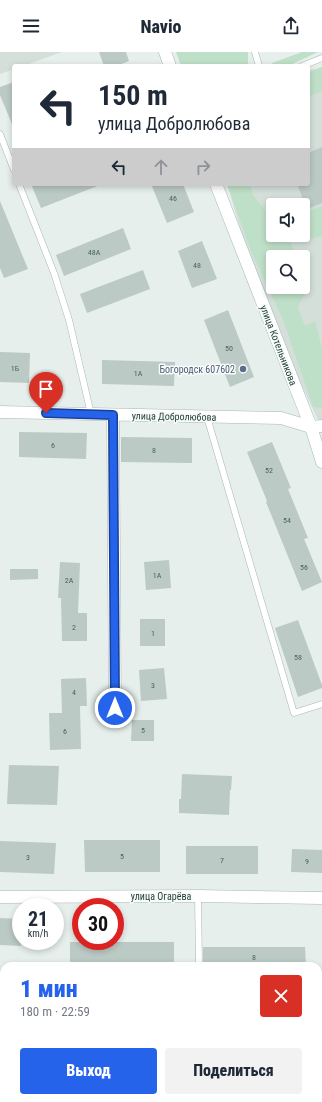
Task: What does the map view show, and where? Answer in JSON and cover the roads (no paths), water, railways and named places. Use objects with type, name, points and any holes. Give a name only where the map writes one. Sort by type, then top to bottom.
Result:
[{"type":"street","points":[[165,52],[169,64]]},
{"type":"street","name":"улица Котельникова","points":[[217,186],[317,426],[322,462]]},
{"type":"street","name":"улица Добролюбова","points":[[0,412],[281,418],[317,426]]},
{"type":"street","points":[[113,415],[115,708]]},
{"type":"street","name":"улица Огарёва","points":[[0,897],[198,896],[322,898]]},
{"type":"lane","points":[[255,52],[258,64]]},
{"type":"lane","points":[[307,64],[322,58]]},
{"type":"lane","points":[[0,134],[12,165]]},
{"type":"lane","points":[[20,186],[54,273],[69,320],[91,414]]},
{"type":"lane","points":[[207,417],[294,713],[322,704]]},
{"type":"lane","points":[[198,896],[199,962]]},
{"type":"place","name":"Богородск 607602","points":[[243,369]]}]
